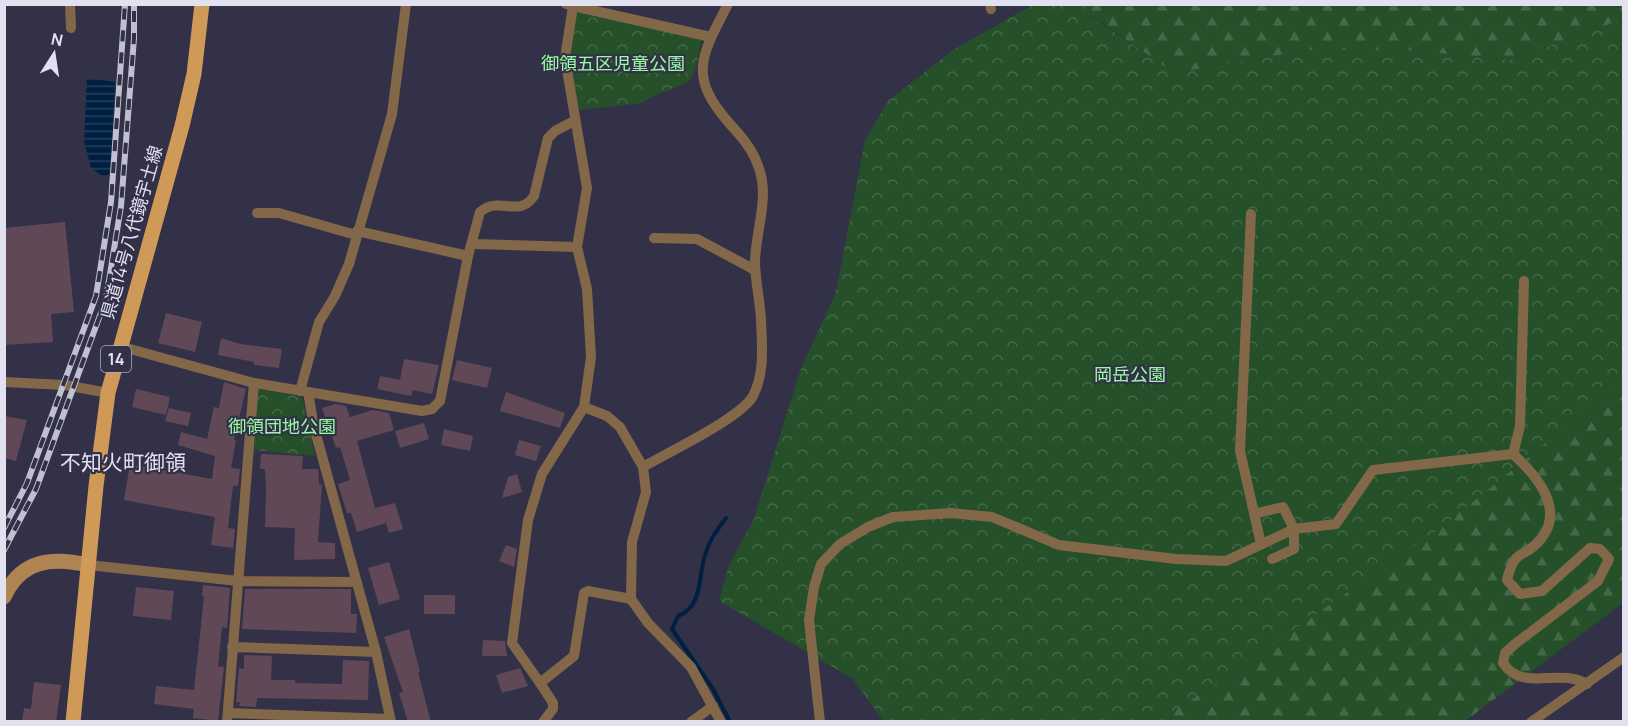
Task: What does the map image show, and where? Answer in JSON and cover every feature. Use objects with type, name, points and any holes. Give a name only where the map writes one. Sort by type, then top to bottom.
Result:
[{"type":"main road","name":"県道14号八代鏡宇土線","points":[[73,722],[108,393],[119,346],[182,126],[194,74],[202,4]]},
{"type":"street","points":[[70,4],[71,28]]},
{"type":"street","points":[[254,383],[227,717],[391,720],[375,652],[304,391],[319,322],[344,277],[392,114],[406,4]]},
{"type":"street","points":[[643,467],[738,412],[752,396],[762,369],[761,319],[755,270],[764,197],[763,182],[748,144],[714,105],[705,90],[702,65],[711,37],[728,4]]},
{"type":"street","points":[[543,722],[553,709],[553,703],[512,643],[528,520],[542,474],[584,407],[591,357],[587,289],[578,247],[587,188],[565,58],[569,5],[711,37]]},
{"type":"street","points":[[119,346],[254,383],[422,411],[432,409],[440,401],[468,256],[478,218],[486,207],[496,204],[523,207],[529,204],[534,196],[548,138],[555,131],[574,121]]},
{"type":"street","points":[[257,213],[279,213],[357,233],[468,256]]},
{"type":"street","points":[[1251,214],[1240,451],[1261,544]]},
{"type":"street","points":[[654,238],[697,239],[755,270]]},
{"type":"street","points":[[473,244],[578,247]]},
{"type":"street","points":[[1513,454],[1520,426],[1524,281]]},
{"type":"street","points":[[4,382],[65,385],[108,393]]},
{"type":"street","points":[[584,407],[607,416],[621,427],[643,467],[646,492],[632,542],[631,599],[648,623],[691,667],[721,722]]},
{"type":"street","points":[[820,722],[808,620],[821,564],[840,544],[868,527],[892,517],[912,514],[992,517],[1059,545],[1176,559],[1226,561],[1294,529],[1336,524],[1373,470],[1513,454],[1530,470],[1548,496],[1550,519],[1541,538],[1512,560],[1507,580],[1520,594],[1542,591],[1590,548],[1600,549],[1609,559],[1598,581],[1515,644],[1505,653],[1503,663],[1509,672],[1522,679],[1558,676],[1577,678],[1587,684]]},
{"type":"street","points":[[1254,514],[1283,507],[1294,529],[1294,549],[1272,559]]},
{"type":"street","points":[[4,597],[15,580],[38,563],[54,559],[88,565],[238,581],[356,582]]},
{"type":"street","points":[[540,683],[574,656],[584,593],[588,591],[631,599]]},
{"type":"street","points":[[232,647],[375,652]]},
{"type":"street","points":[[1531,722],[1623,657]]},
{"type":"street","points":[[691,722],[713,706]]},
{"type":"green space","name":"岡岳公園","points":[[1034,4],[1091,5],[1091,16],[1174,73],[1308,50],[1405,50],[1510,60],[1623,19],[1624,366],[1607,394],[1440,528],[1210,688],[1171,712],[1170,721],[883,721],[853,679],[719,601],[729,565],[754,519],[800,371],[836,292],[865,140],[888,101],[953,50]]},
{"type":"green space","points":[[1623,4],[1624,19],[1510,60],[1405,50],[1308,50],[1174,73],[1091,15],[1091,5]]},
{"type":"green space","name":"御領五区児童公園","points":[[576,12],[634,23],[702,40],[692,77],[684,84],[642,103],[579,110],[570,64]]},
{"type":"green space","points":[[1623,366],[1623,603],[1465,721],[1170,722],[1171,712],[1210,688],[1606,394]]},
{"type":"green space","name":"御領団地公園","points":[[258,389],[302,397],[315,456],[254,450]]},
{"type":"water","points":[[87,78],[115,82],[111,173],[104,177],[91,168],[84,142]]},
{"type":"building","points":[[65,222],[74,312],[51,314],[53,342],[4,345],[4,228]]},
{"type":"building","points":[[166,313],[202,322],[195,352],[158,343]]},
{"type":"building","points":[[221,338],[240,344],[282,349],[279,368],[254,365],[254,362],[218,355]]},
{"type":"building","points":[[404,359],[439,365],[432,394],[413,390],[411,396],[377,389],[380,376],[400,380]]},
{"type":"building","points":[[457,360],[492,368],[487,388],[452,380]]},
{"type":"building","points":[[224,382],[246,389],[234,440],[236,441],[231,468],[240,469],[238,486],[233,486],[228,528],[235,529],[233,548],[211,545],[215,517],[124,500],[130,464],[212,479],[215,456],[178,445],[181,432],[207,439],[214,407],[219,408]]},
{"type":"building","points":[[136,389],[170,397],[166,415],[132,407]]},
{"type":"building","points":[[506,392],[565,413],[560,428],[500,411]]},
{"type":"building","points":[[336,404],[346,406],[350,417],[373,410],[389,413],[394,430],[357,441],[375,508],[395,503],[403,529],[389,533],[386,523],[357,532],[351,513],[347,513],[338,484],[350,480],[340,447],[336,448],[322,408]]},
{"type":"building","points":[[169,408],[191,413],[188,426],[165,421]]},
{"type":"building","points":[[4,416],[27,420],[16,461],[4,458]]},
{"type":"building","points":[[424,423],[429,439],[400,448],[395,431]]},
{"type":"building","points":[[444,429],[473,436],[470,451],[441,445]]},
{"type":"building","points":[[519,440],[541,446],[536,461],[515,455]]},
{"type":"building","points":[[261,454],[303,456],[302,469],[318,469],[319,484],[322,485],[318,542],[335,543],[335,559],[294,560],[295,528],[265,527],[265,469],[260,469]]},
{"type":"building","points":[[517,474],[522,492],[502,498],[508,477]]},
{"type":"building","points":[[506,545],[517,549],[514,567],[499,561]]},
{"type":"building","points":[[389,562],[400,599],[379,605],[368,568]]},
{"type":"building","points":[[203,585],[230,588],[227,628],[222,627],[218,666],[224,667],[218,721],[193,718],[194,709],[154,704],[156,686],[194,690],[204,597],[202,596]]},
{"type":"building","points":[[136,587],[174,591],[171,620],[133,616]]},
{"type":"building","points":[[245,589],[351,589],[351,614],[357,614],[356,633],[242,629]]},
{"type":"building","points":[[424,595],[455,595],[455,614],[424,614]]},
{"type":"building","points":[[409,629],[431,722],[408,722],[399,693],[403,692],[384,637]]},
{"type":"building","points":[[483,640],[505,641],[507,656],[482,656]]},
{"type":"building","points":[[244,655],[272,656],[271,680],[295,680],[295,683],[342,684],[343,660],[369,661],[368,700],[257,698],[256,707],[239,706],[240,702],[236,702],[239,668],[244,669]]},
{"type":"building","points":[[520,668],[528,686],[502,693],[496,675]]},
{"type":"building","points":[[34,682],[61,685],[56,722],[22,722],[24,708],[31,709]]},
{"type":"waterway","points":[[726,518],[707,550],[696,599],[686,612],[678,616],[672,629],[713,689],[730,722]]},
{"type":"railway","points":[[4,528],[27,483],[96,296],[111,202],[125,4]]},
{"type":"railway","points":[[4,550],[36,489],[106,299],[121,206],[134,38],[134,4]]},
{"type":"district","name":"不知火町御領","points":[[123,462]]}]
